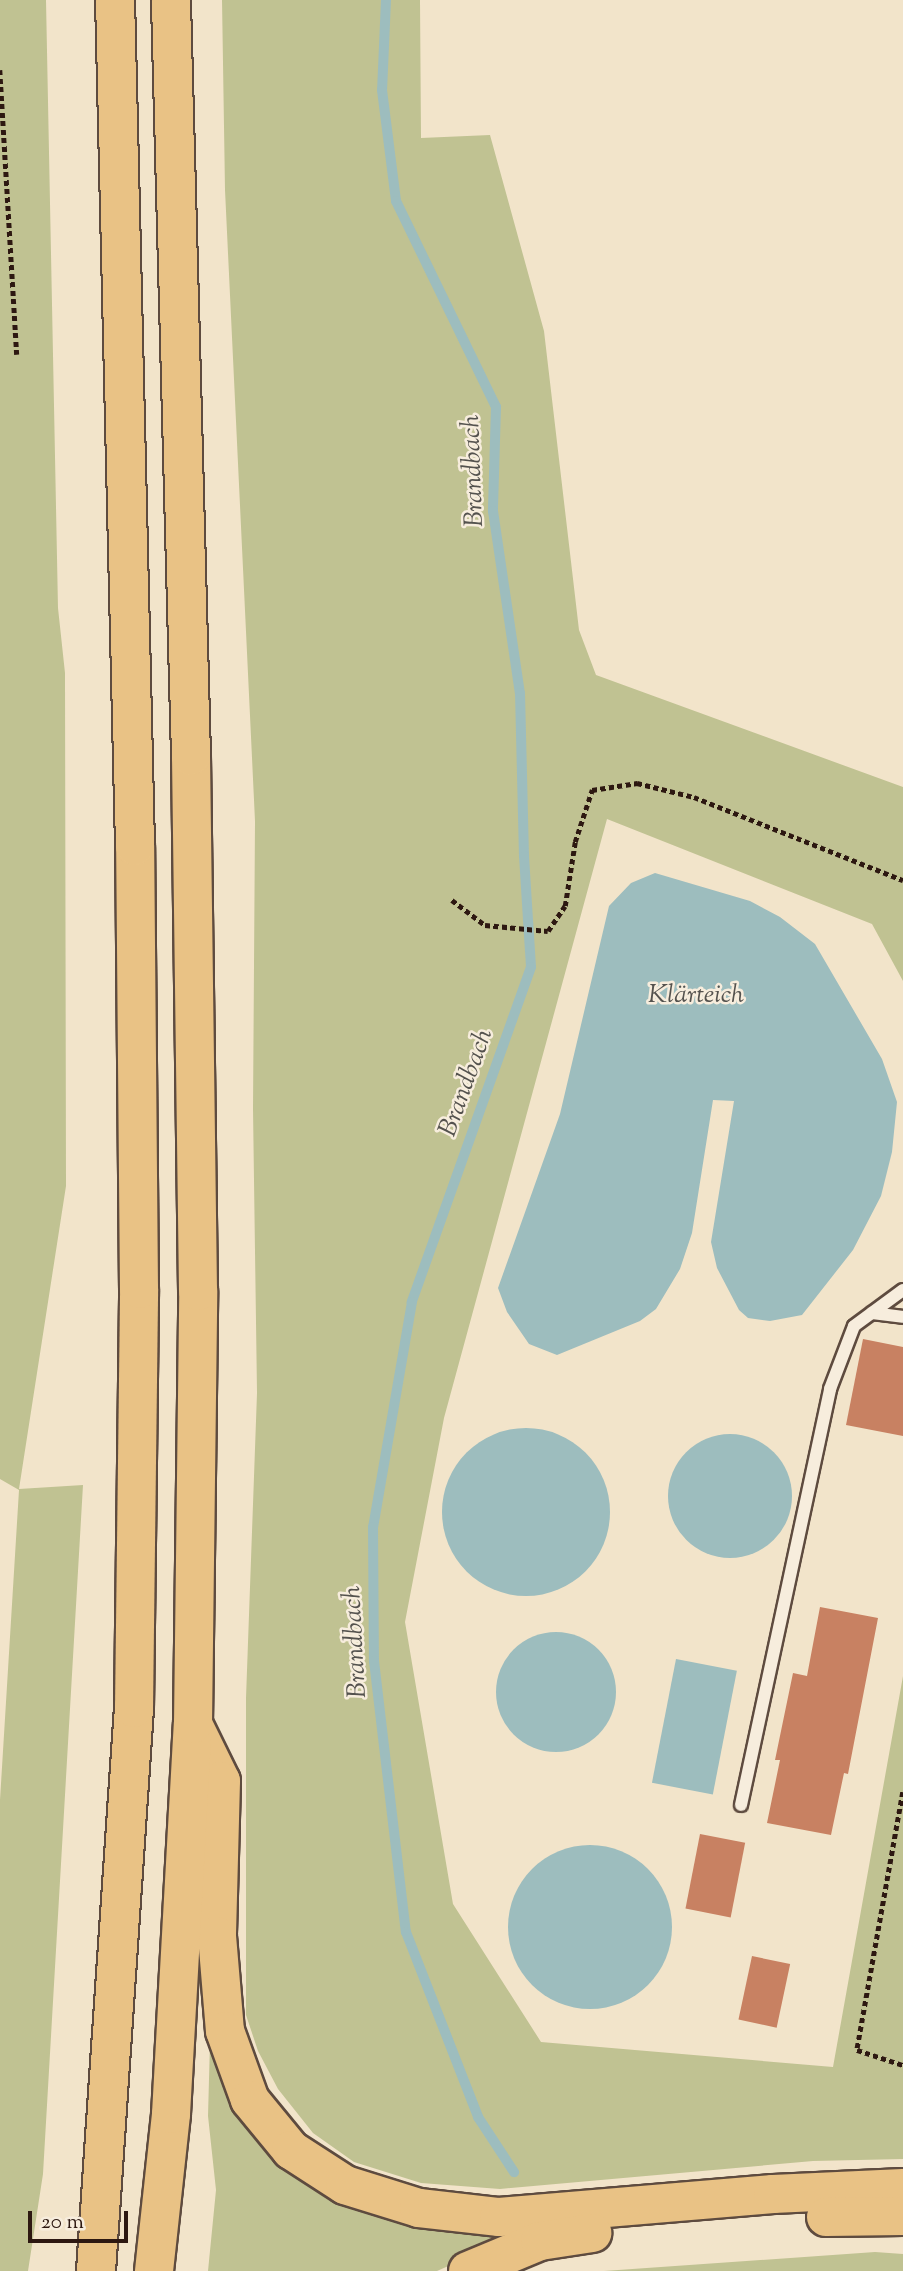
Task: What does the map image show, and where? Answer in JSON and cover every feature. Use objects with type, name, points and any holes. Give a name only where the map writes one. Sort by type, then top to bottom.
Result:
[{"type":"highway","points":[[96,2271],[134,1708],[139,1303],[135,846],[115,0]]},
{"type":"highway","points":[[153,2271],[171,2114],[193,1724],[198,1291],[191,756],[171,0]]},
{"type":"highway","points":[[193,1724],[221,1781],[217,1936],[225,2031],[250,2100],[291,2150],[345,2185],[419,2208],[499,2217],[773,2194],[903,2188]]},
{"type":"highway","points":[[468,2271],[540,2241],[646,2226],[903,2216]]},
{"type":"lane","points":[[741,1805],[830,1389],[854,1326],[903,1290]]},
{"type":"lane","points":[[872,1313],[903,1317]]},
{"type":"path","points":[[0,70],[17,354]]},
{"type":"path","points":[[452,900],[485,925],[548,931],[565,906],[575,842],[592,790],[637,783],[694,797],[903,880]]},
{"type":"path","points":[[903,1792],[857,2050],[903,2065]]},
{"type":"green space","points":[[0,0],[46,0],[58,608],[65,673],[66,1186],[19,1489],[83,1485],[43,2174],[28,2271],[0,2271],[0,1800],[19,1490],[0,1479]]},
{"type":"green space","points":[[222,0],[420,0],[421,138],[490,135],[544,331],[579,630],[596,675],[903,787],[903,981],[872,924],[607,819],[444,1418],[405,1622],[453,1904],[541,2042],[833,2067],[903,1676],[903,2159],[813,2161],[500,2189],[421,2183],[354,2162],[313,2133],[278,2089],[258,2051],[246,2015],[246,1698],[257,1393],[253,1109],[255,821],[225,190]]},
{"type":"green space","points":[[210,2042],[272,2151],[517,2236],[437,2271],[208,2271],[216,2190],[208,2116]]},
{"type":"green space","points":[[875,2252],[903,2254],[903,2271],[604,2271]]},
{"type":"water","name":"Klärteich","points":[[655,873],[750,901],[780,917],[815,944],[882,1059],[897,1102],[892,1152],[881,1196],[853,1250],[802,1315],[770,1321],[748,1318],[739,1310],[717,1268],[711,1242],[734,1101],[713,1100],[692,1233],[680,1269],[656,1309],[640,1321],[557,1355],[529,1344],[507,1312],[498,1288],[560,1114],[609,906],[631,883]]},
{"type":"water","points":[[526,1428],[558,1435],[573,1442],[585,1453],[596,1465],[603,1480],[610,1512],[603,1544],[596,1559],[585,1571],[573,1582],[558,1589],[526,1596],[494,1589],[479,1582],[467,1571],[456,1559],[449,1544],[442,1512],[449,1480],[456,1465],[467,1453],[479,1442],[494,1435]]},
{"type":"water","points":[[730,1434],[754,1439],[774,1452],[787,1472],[792,1496],[787,1520],[774,1540],[754,1553],[730,1558],[706,1553],[686,1540],[673,1520],[668,1496],[673,1472],[686,1452],[706,1439]]},
{"type":"water","points":[[556,1632],[579,1637],[598,1650],[611,1669],[616,1692],[611,1715],[598,1734],[579,1747],[556,1752],[533,1747],[514,1734],[501,1715],[496,1692],[501,1669],[514,1650],[533,1637]]},
{"type":"water","points":[[676,1659],[737,1671],[713,1795],[652,1783]]},
{"type":"water","points":[[590,1845],[621,1852],[648,1869],[665,1896],[672,1927],[665,1958],[648,1985],[621,2002],[590,2009],[559,2002],[532,1985],[515,1958],[508,1927],[515,1896],[532,1869],[559,1852]]},
{"type":"building","points":[[863,1339],[903,1347],[903,1436],[846,1425]]},
{"type":"building","points":[[820,1607],[878,1618],[848,1774],[844,1773],[831,1835],[767,1823],[780,1760],[775,1760],[793,1673],[807,1676]]},
{"type":"building","points":[[700,1834],[745,1843],[731,1917],[685,1909]]},
{"type":"building","points":[[752,1956],[790,1964],[777,2028],[738,2020]]},
{"type":"waterway","name":"Brandbach","points":[[386,0],[382,90],[396,201],[496,407],[493,511],[520,693],[524,856],[531,967],[412,1302],[373,1527],[374,1661],[406,1932],[478,2117],[514,2172]]}]
